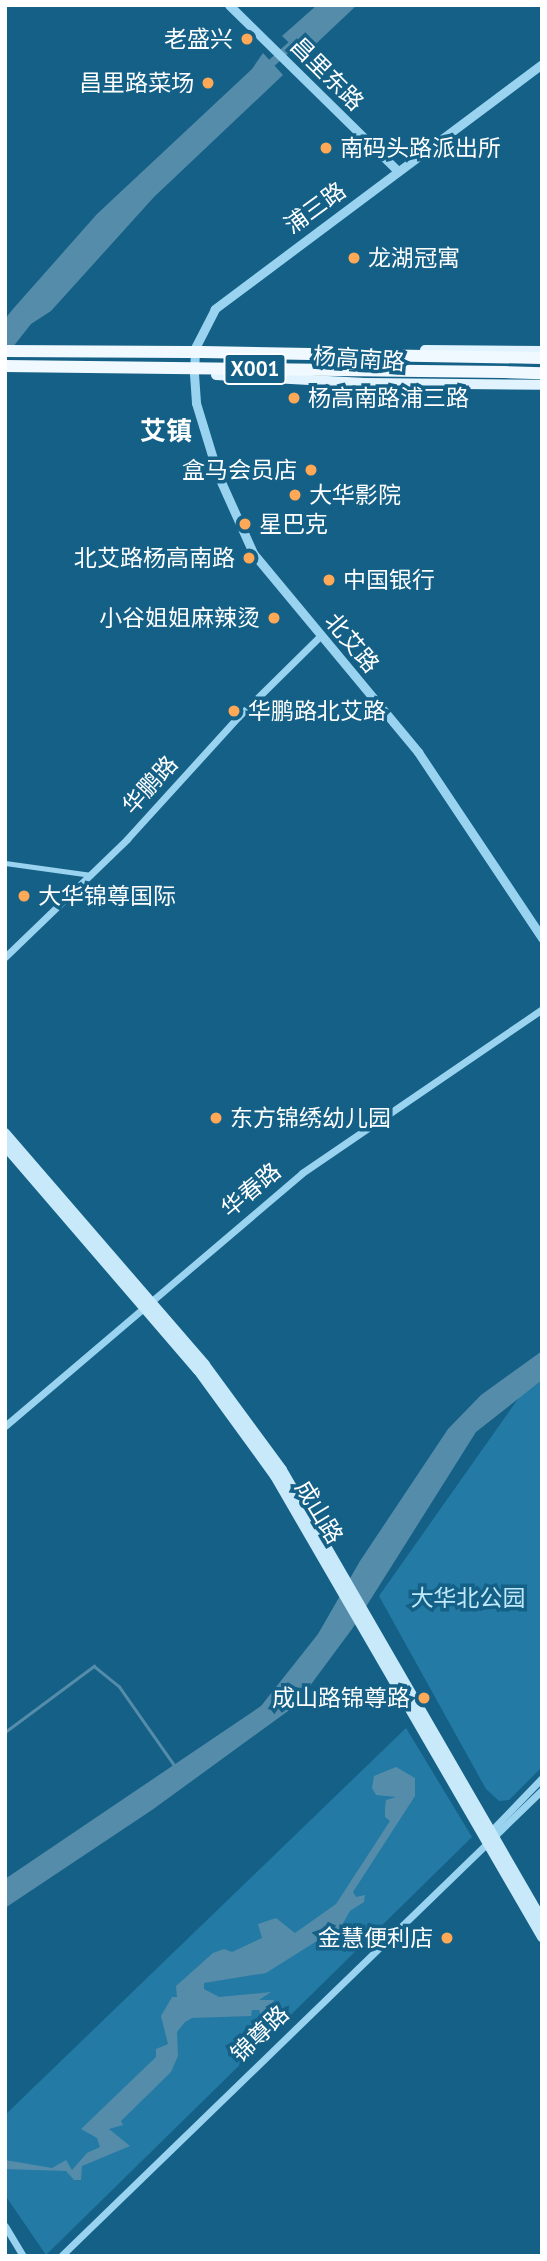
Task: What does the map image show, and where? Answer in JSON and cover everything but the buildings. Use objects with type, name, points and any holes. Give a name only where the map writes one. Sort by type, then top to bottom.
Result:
[{"type":"highway","name":"杨高南路","points":[[5,348],[542,358]]},
{"type":"highway","name":"杨高南路","points":[[7,369],[542,373]]},
{"type":"main road","name":"杨高南路","points":[[5,348],[27,346],[542,351]]},
{"type":"main road","name":"杨高南路","points":[[7,369],[542,385]]},
{"type":"main road","name":"成山路","points":[[5,1133],[148,1304],[238,1421],[343,1581],[542,1920]]},
{"type":"main road","name":"成山路","points":[[5,1146],[148,1304]]},
{"type":"main road","name":"成山路","points":[[490,1835],[542,1937]]},
{"type":"street","name":"昌里东路","points":[[229,5],[398,171]]},
{"type":"street","name":"浦三路","points":[[195,348],[215,309],[542,64]]},
{"type":"street","name":"北艾路","points":[[195,348],[196,403],[234,520],[263,568],[431,771],[542,938]]},
{"type":"street","name":"华鹏路","points":[[5,957],[90,875],[320,636]]},
{"type":"street","points":[[5,863],[90,875]]},
{"type":"street","name":"华春路","points":[[5,1426],[302,1173],[542,1009]]},
{"type":"street","name":"锦尊路","points":[[61,2256],[490,1835],[542,1778]]},
{"type":"street","name":"锦尊路","points":[[490,1835],[542,1790]]},
{"type":"street","points":[[5,2226],[23,2256]]},
{"type":"green space","name":"大华北公园","points":[[542,1380],[542,1767],[509,1800],[499,1801],[486,1789],[379,1596],[520,1396]]},
{"type":"green space","points":[[406,1728],[472,1837],[46,2255],[5,2195],[5,2115]]},
{"type":"shaded area","points":[[317,5],[357,5],[303,56],[282,36]]},
{"type":"shaded area","points":[[263,53],[283,75],[154,197],[51,311],[31,324],[5,357],[5,319],[13,309],[97,214],[252,69]]},
{"type":"shaded area","points":[[542,1351],[542,1380],[476,1432],[352,1629],[295,1706],[152,1810],[5,1908],[5,1879],[261,1706],[318,1634],[360,1561],[448,1429],[481,1395]]},
{"type":"shaded area","points":[[396,1767],[415,1778],[415,1796],[353,1892],[356,1897],[365,1895],[364,1902],[350,1911],[337,1934],[328,1934],[266,1973],[204,1983],[204,1989],[219,1997],[271,1992],[259,2000],[274,2000],[268,2013],[262,2018],[259,2010],[252,2010],[251,2016],[192,2018],[185,2022],[177,2032],[178,2056],[171,2072],[121,2121],[123,2125],[109,2129],[130,2146],[82,2166],[81,2180],[74,2180],[66,2171],[5,2169],[5,2160],[52,2168],[66,2160],[72,2170],[87,2153],[100,2147],[97,2138],[81,2129],[156,2057],[156,2049],[168,2044],[161,2016],[172,1997],[177,1997],[176,1986],[213,1953],[224,1949],[232,1952],[262,1938],[258,1924],[276,1918],[295,1933],[336,1904],[390,1821],[385,1817],[386,1800],[396,1797],[376,1795],[372,1788],[374,1776]]},
{"type":"waterway","points":[[264,70],[298,39]]},
{"type":"waterway","points":[[5,1732],[94,1666],[119,1686],[175,1766]]},
{"type":"place","name":"老盛兴","points":[[247,39]]},
{"type":"place","name":"昌里路菜场","points":[[208,83]]},
{"type":"place","name":"南码头路派出所","points":[[326,148]]},
{"type":"place","name":"龙湖冠寓","points":[[354,258]]},
{"type":"place","name":"杨高南路浦三路","points":[[294,398]]},
{"type":"place","name":"盒马会员店","points":[[311,470]]},
{"type":"place","name":"大华影院","points":[[295,495]]},
{"type":"place","name":"星巴克","points":[[245,524]]},
{"type":"place","name":"北艾路杨高南路","points":[[249,558]]},
{"type":"place","name":"中国银行","points":[[329,580]]},
{"type":"place","name":"小谷姐姐麻辣烫","points":[[274,618]]},
{"type":"place","name":"华鹏路北艾路","points":[[234,711]]},
{"type":"place","name":"大华锦尊国际","points":[[24,896]]},
{"type":"place","name":"东方锦绣幼儿园","points":[[216,1118]]},
{"type":"place","name":"成山路锦尊路","points":[[424,1698]]},
{"type":"place","name":"金慧便利店","points":[[447,1938]]},
{"type":"district","name":"艾镇","points":[[166,431]]}]
